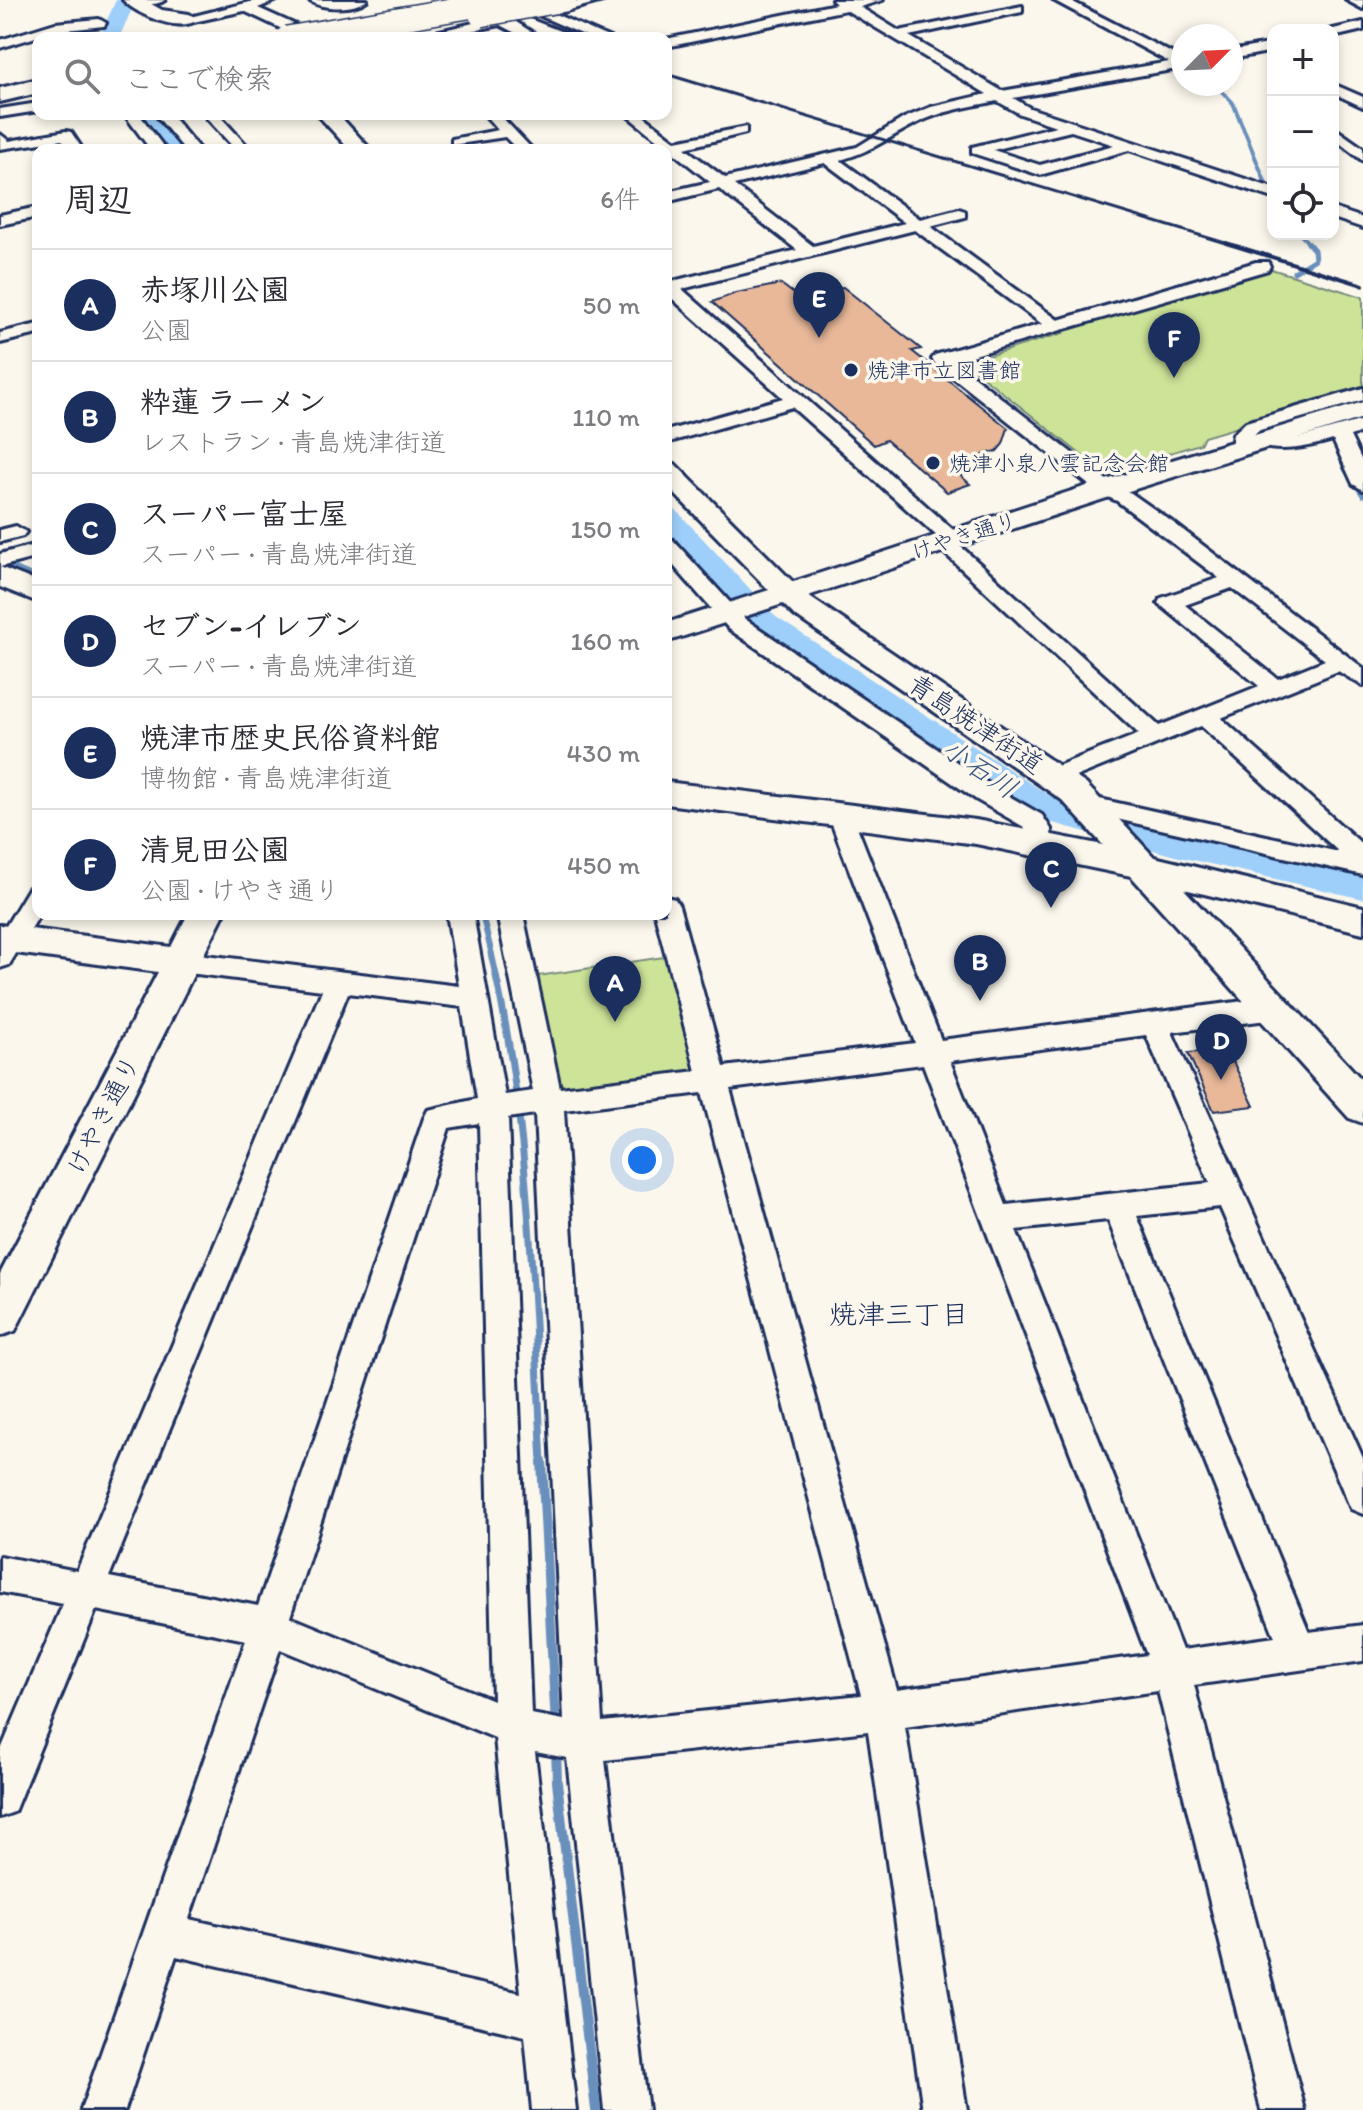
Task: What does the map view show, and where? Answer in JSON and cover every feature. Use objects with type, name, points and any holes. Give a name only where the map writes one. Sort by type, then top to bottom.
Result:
[{"type":"highway","points":[[319,32],[509,0]]},
{"type":"highway","points":[[392,32],[565,0]]},
{"type":"highway","points":[[425,32],[585,0]]},
{"type":"highway","points":[[367,32],[538,7]]},
{"type":"highway","points":[[0,102],[32,96]]},
{"type":"street","points":[[133,0],[159,0]]},
{"type":"street","points":[[133,0],[157,15],[189,19],[212,6],[247,8],[271,0]]},
{"type":"street","points":[[178,0],[189,19],[206,32]]},
{"type":"street","points":[[314,0],[348,4],[361,0]]},
{"type":"street","points":[[509,0],[538,7],[590,32]]},
{"type":"street","points":[[538,7],[600,0]]},
{"type":"street","points":[[672,42],[784,20],[843,3],[877,0]]},
{"type":"street","points":[[1059,0],[1171,60]]},
{"type":"street","points":[[314,32],[456,2],[498,22],[519,26],[526,32]]},
{"type":"street","points":[[843,3],[1025,111],[1267,191]]},
{"type":"street","points":[[760,5],[784,20]]},
{"type":"street","points":[[95,32],[106,7]]},
{"type":"street","points":[[247,8],[288,32]]},
{"type":"street","points":[[897,35],[1017,9]]},
{"type":"street","points":[[447,32],[498,22]]},
{"type":"street","points":[[40,32],[55,27],[99,23]]},
{"type":"street","points":[[0,26],[22,38]]},
{"type":"street","points":[[1339,32],[1363,26]]},
{"type":"street","points":[[0,44],[32,35]]},
{"type":"street","points":[[1243,53],[1266,48]]},
{"type":"street","points":[[672,196],[870,147],[922,115],[999,96],[1171,67]]},
{"type":"street","points":[[1339,92],[1358,106]]},
{"type":"street","points":[[136,120],[154,144]]},
{"type":"street","points":[[167,120],[188,144]]},
{"type":"street","points":[[216,120],[238,144]]},
{"type":"street","points":[[333,120],[355,144]]},
{"type":"street","points":[[497,120],[520,144]]},
{"type":"street","points":[[640,120],[670,144]]},
{"type":"street","points":[[1069,127],[977,150],[1040,170],[1129,146]]},
{"type":"street","points":[[673,146],[741,130]]},
{"type":"street","points":[[457,142],[508,132]]},
{"type":"street","points":[[0,138],[5,146],[66,135],[72,144]]},
{"type":"street","points":[[1339,136],[1363,156]]},
{"type":"street","points":[[673,146],[809,251]]},
{"type":"street","points":[[829,159],[1055,326]]},
{"type":"street","points":[[0,220],[32,213]]},
{"type":"street","points":[[672,285],[959,214]]},
{"type":"street","points":[[1339,215],[1363,223]]},
{"type":"street","points":[[1262,266],[941,359],[1106,489],[1124,497],[1168,528],[1363,679]]},
{"type":"street","points":[[672,290],[795,400],[1156,736]]},
{"type":"street","points":[[0,323],[19,334]]},
{"type":"street","points":[[0,338],[32,331]]},
{"type":"street","points":[[1363,394],[1253,426],[1243,434],[1252,444],[1299,444],[1363,426]]},
{"type":"street","points":[[672,435],[795,400]]},
{"type":"street","name":"けやき通り","points":[[672,631],[1106,489],[1363,410]]},
{"type":"street","points":[[1339,433],[1363,484]]},
{"type":"street","name":"青島焼津街道","points":[[672,477],[774,598],[1055,776],[1086,804],[1363,1107]]},
{"type":"street","points":[[672,550],[730,612],[737,624],[891,730],[1033,821],[1039,829],[1040,845]]},
{"type":"street","points":[[0,561],[32,552]]},
{"type":"street","points":[[0,576],[32,590]]},
{"type":"street","points":[[1233,580],[1169,603],[1277,689]]},
{"type":"street","points":[[1055,776],[1341,662]]},
{"type":"street","points":[[1206,718],[1363,859]]},
{"type":"street","points":[[672,794],[962,830],[1040,845],[1136,856],[1363,920]]},
{"type":"street","points":[[1086,804],[1363,866]]},
{"type":"street","points":[[840,814],[1171,1669],[1283,2110]]},
{"type":"street","points":[[32,904],[4,945],[181,962],[473,998]]},
{"type":"street","name":"けやき通り","points":[[0,1317],[203,920]]},
{"type":"street","points":[[461,920],[473,998],[497,1108],[519,1728],[554,2110]]},
{"type":"street","points":[[511,920],[541,1102],[577,1743],[626,2110]]},
{"type":"street","points":[[670,920],[884,1711],[945,2110]]},
{"type":"street","points":[[0,1798],[339,982]]},
{"type":"street","points":[[103,2110],[269,1626],[438,1118],[541,1102],[1275,1008]]},
{"type":"street","points":[[1155,1024],[1363,1497]]},
{"type":"street","points":[[998,1219],[1230,1193]]},
{"type":"street","points":[[1117,1205],[1299,1652]]},
{"type":"street","points":[[0,1574],[269,1626],[519,1728],[577,1743],[884,1711],[1363,1643]]},
{"type":"street","points":[[163,1933],[546,2020]]},
{"type":"green space","points":[[1271,269],[1363,297],[1363,390],[1204,437],[1200,444],[1113,470],[1094,465],[969,366],[971,361],[1063,333],[1060,330]]},
{"type":"green space","points":[[670,956],[700,1067],[696,1074],[563,1091],[556,1084],[531,977]]},
{"type":"building","name":"焼津市立図書館","points":[[781,284],[801,299],[822,290],[843,287],[921,349],[912,351],[1008,428],[997,451],[985,454],[961,476],[970,484],[947,492],[886,440],[874,445],[712,302],[736,293]]},
{"type":"building","points":[[1227,1049],[1254,1106],[1214,1111],[1188,1053]]},
{"type":"waterway","name":"小石川","points":[[112,32],[126,0]]},
{"type":"waterway","points":[[1226,96],[1233,103],[1267,186]]},
{"type":"waterway","name":"小石川","points":[[152,120],[170,144]]},
{"type":"waterway","points":[[1305,240],[1310,245]]},
{"type":"waterway","points":[[1294,272],[1315,259],[1314,250],[1308,243]]},
{"type":"waterway","points":[[1340,454],[1345,469],[1363,495]]},
{"type":"waterway","name":"小石川","points":[[672,524],[764,624],[1037,806],[1175,842],[1363,885]]},
{"type":"waterway","points":[[0,562],[32,576]]},
{"type":"waterway","points":[[483,920],[492,955]]},
{"type":"waterway","points":[[491,953],[504,1016],[522,1143],[542,1463]]},
{"type":"waterway","points":[[542,1461],[556,1727]]},
{"type":"waterway","points":[[556,1747],[557,1782],[596,2110]]},
{"type":"railway","points":[[485,0],[567,32]]},
{"type":"railway","points":[[672,76],[1232,245]]},
{"type":"railway","points":[[1226,243],[1363,285]]},
{"type":"place","name":"焼津市歴史民俗資料館","points":[[819,338]]},
{"type":"place","name":"焼津市立図書館","points":[[851,370]]},
{"type":"place","name":"清見田公園","points":[[1174,378]]},
{"type":"place","name":"焼津小泉八雲記念会館","points":[[933,463]]},
{"type":"place","name":"スーパー富士屋","points":[[1051,908]]},
{"type":"place","name":"粋蓮 ラーメン","points":[[980,1001]]},
{"type":"place","name":"赤塚川公園","points":[[615,1022]]},
{"type":"place","name":"セブン-イレブン","points":[[1221,1080]]},
{"type":"district","name":"焼津三丁目","points":[[899,1314]]}]
